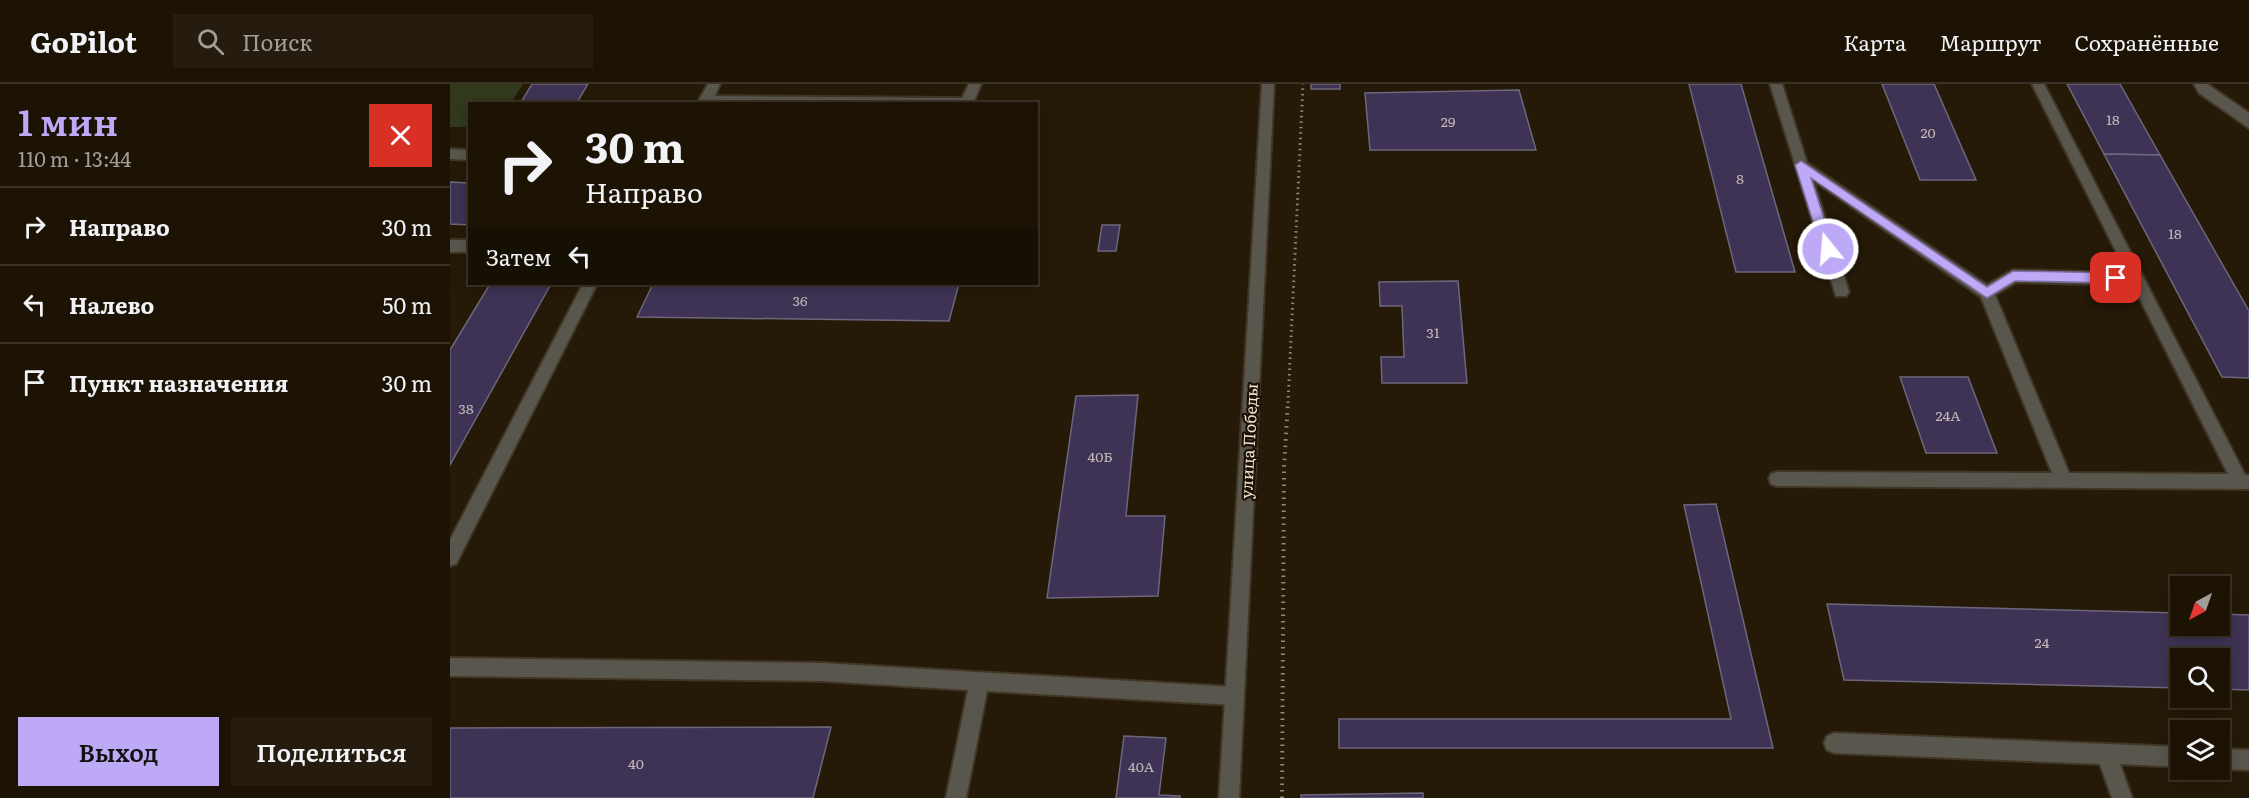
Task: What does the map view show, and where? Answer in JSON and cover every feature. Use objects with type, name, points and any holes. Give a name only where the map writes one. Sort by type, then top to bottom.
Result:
[{"type":"street","points":[[714,84],[706,100],[880,102]]},
{"type":"street","points":[[967,102],[975,84]]},
{"type":"street","name":"улица Победы","points":[[1229,798],[1268,84]]},
{"type":"street","points":[[1776,84],[1841,292]]},
{"type":"street","points":[[1778,479],[2245,481],[2137,279],[2038,84]]},
{"type":"street","points":[[2200,84],[2204,90],[2245,117],[2249,123]]},
{"type":"street","points":[[450,154],[468,155]]},
{"type":"street","points":[[1801,165],[1987,293],[2063,480]]},
{"type":"street","points":[[450,246],[468,246]]},
{"type":"street","points":[[1987,293],[2013,276],[2137,279]]},
{"type":"street","points":[[450,558],[589,285]]},
{"type":"street","points":[[450,667],[822,672],[1234,696]]},
{"type":"street","points":[[956,798],[979,682]]},
{"type":"street","points":[[1834,743],[2170,757]]},
{"type":"street","points":[[2106,754],[2122,798]]},
{"type":"street","points":[[2230,759],[2249,760]]},
{"type":"path","points":[[1282,798],[1284,468],[1301,162],[1303,84]]},
{"type":"green space","points":[[450,84],[523,84],[512,102],[468,102],[468,127],[450,127]]},
{"type":"building","points":[[532,84],[588,84],[577,102],[521,102]]},
{"type":"building","points":[[1311,84],[1340,84],[1340,89],[1311,89]]},
{"type":"building","points":[[1689,84],[1741,84],[1795,272],[1736,272]]},
{"type":"building","points":[[1882,84],[1934,84],[1976,180],[1920,180]]},
{"type":"building","points":[[2067,84],[2120,84],[2160,155],[2104,154]]},
{"type":"building","points":[[1519,90],[1536,150],[1370,150],[1365,93]]},
{"type":"building","points":[[2104,154],[2160,155],[2249,311],[2249,378],[2222,377]]},
{"type":"building","points":[[450,182],[468,183],[468,225],[450,224]]},
{"type":"building","points":[[1102,225],[1120,225],[1116,251],[1098,251]]},
{"type":"building","points":[[1458,281],[1467,383],[1382,383],[1381,357],[1404,357],[1402,306],[1380,306],[1379,282]]},
{"type":"building","points":[[489,285],[550,285],[450,465],[450,350]]},
{"type":"building","points":[[653,285],[959,285],[949,321],[637,317]]},
{"type":"building","points":[[1900,377],[1968,377],[1997,453],[1926,453]]},
{"type":"building","points":[[1138,395],[1126,516],[1165,516],[1158,596],[1047,598],[1076,396]]},
{"type":"building","points":[[1716,504],[1773,748],[1339,748],[1339,719],[1731,719],[1684,505]]},
{"type":"building","points":[[1827,604],[2170,613],[2170,636],[2230,636],[2230,614],[2249,615],[2249,690],[2230,689],[2230,648],[2170,648],[2170,688],[1844,680]]},
{"type":"building","points":[[831,727],[813,798],[450,798],[450,728]]},
{"type":"building","points":[[1124,736],[1166,738],[1159,795],[1180,796],[1180,798],[1116,798]]},
{"type":"building","points":[[1423,793],[1423,798],[1301,798],[1301,795]]},
{"type":"route","points":[[1828,249],[1801,165],[1987,293],[2013,276],[2116,278]]}]
